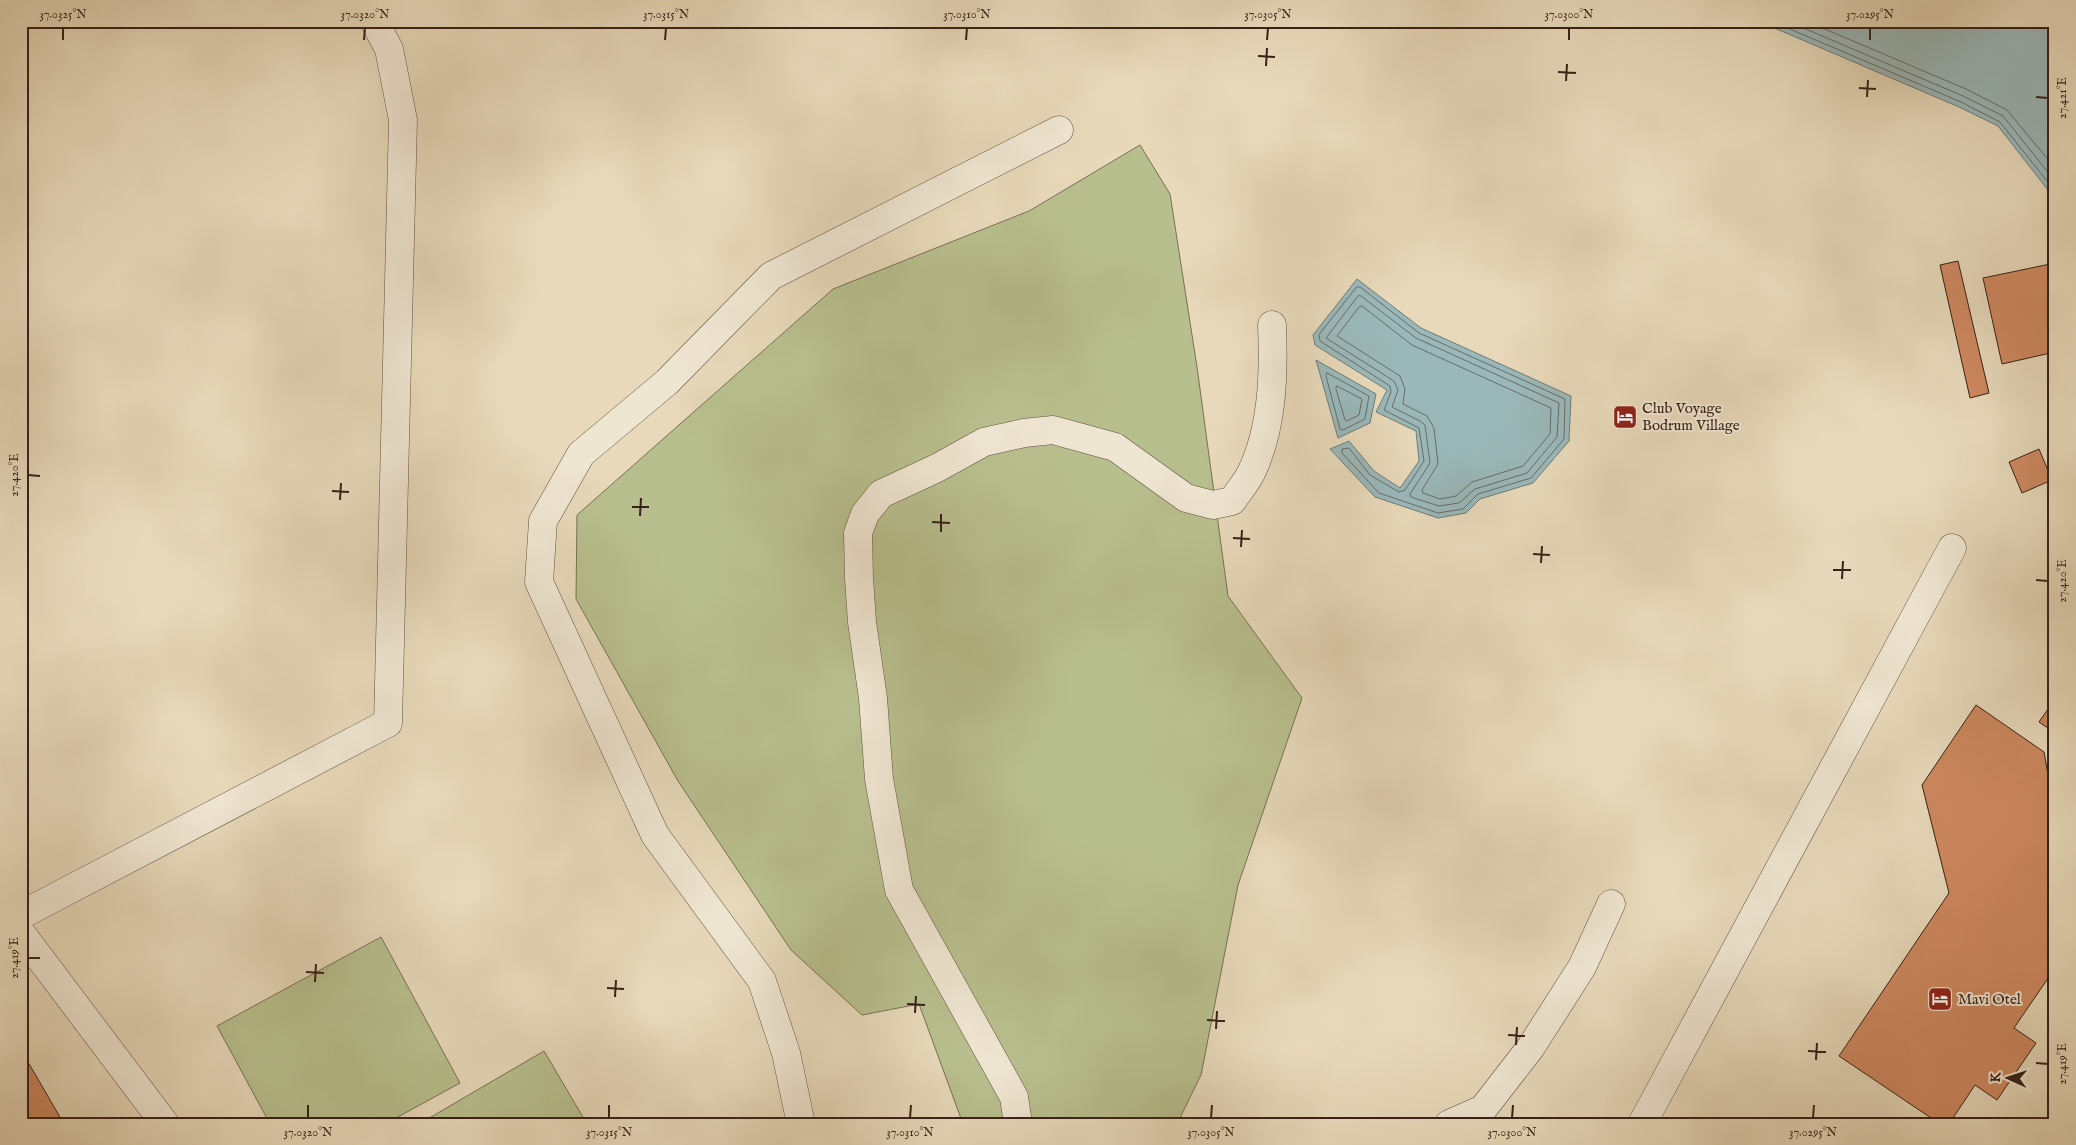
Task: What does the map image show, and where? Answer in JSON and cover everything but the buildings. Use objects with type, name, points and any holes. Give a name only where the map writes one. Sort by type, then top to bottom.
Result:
[{"type":"street","points":[[21,915],[388,723],[402,120],[390,49],[374,21]]},
{"type":"street","points":[[801,1124],[786,1053],[762,981],[655,835],[539,582],[543,521],[581,454],[667,382],[772,276],[1059,130]]},
{"type":"street","points":[[1018,1124],[1014,1097],[899,890],[879,779],[873,698],[862,622],[858,533],[865,514],[881,494],[937,468],[984,442],[1053,430],[1115,447],[1186,498],[1213,505],[1232,501],[1251,474],[1258,457],[1268,419],[1272,325]]},
{"type":"street","points":[[1642,1124],[1952,548]]},
{"type":"street","points":[[1449,1124],[1483,1109],[1531,1047],[1582,967],[1611,904]]},
{"type":"street","points":[[21,933],[165,1124]]},
{"type":"green space","points":[[1140,145],[1170,194],[1197,367],[1228,596],[1302,698],[1238,885],[1201,1075],[1177,1124],[963,1124],[919,1004],[862,1015],[791,950],[678,781],[576,599],[577,515],[833,289],[1029,211]]},
{"type":"green space","points":[[381,937],[460,1083],[385,1124],[270,1124],[217,1026]]},
{"type":"green space","points":[[544,1051],[587,1124],[419,1124]]},
{"type":"water","points":[[1758,21],[2055,21],[2055,199],[1998,126],[1959,107]]},
{"type":"water","points":[[1357,279],[1421,328],[1571,396],[1569,441],[1533,483],[1480,499],[1466,513],[1438,518],[1375,497],[1330,449],[1349,441],[1374,471],[1400,488],[1419,461],[1416,431],[1376,412],[1387,390],[1315,345],[1313,335]]},
{"type":"water","points":[[1316,360],[1376,394],[1370,423],[1338,438]]},
{"type":"place","name":"Club Voyage Bodrum Village","points":[[1625,417]]},
{"type":"place","name":"Mavi Otel","points":[[1940,999]]}]
